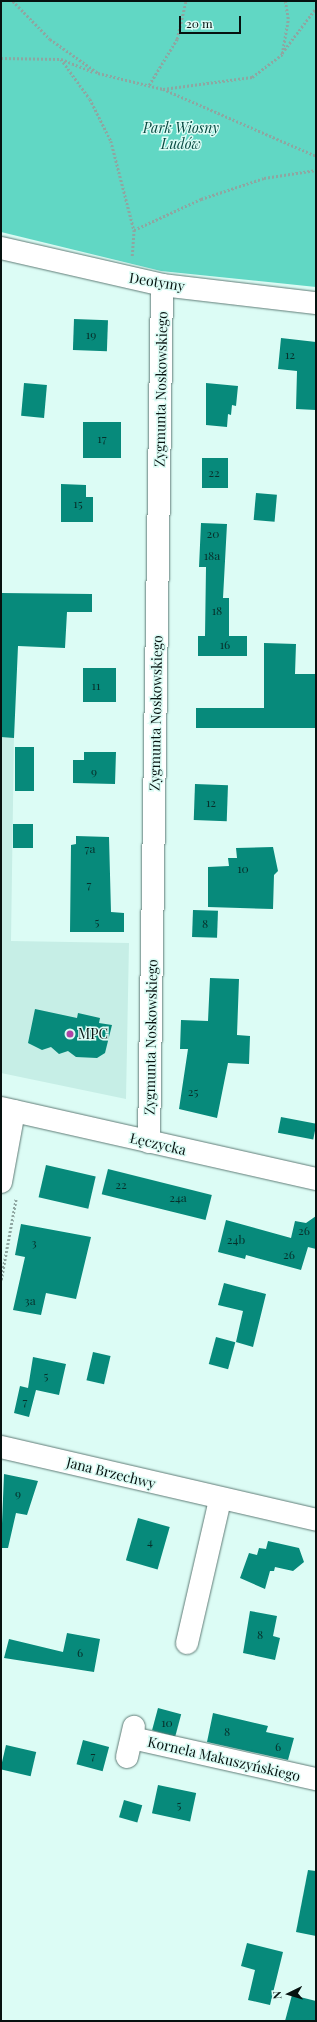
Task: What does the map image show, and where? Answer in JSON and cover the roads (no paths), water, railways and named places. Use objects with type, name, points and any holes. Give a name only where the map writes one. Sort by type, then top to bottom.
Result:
[{"type":"street","name":"Deotymy","points":[[1,248],[162,284],[316,303]]},
{"type":"street","name":"Zygmunta Noskowskiego","points":[[149,1142],[162,284]]},
{"type":"street","name":"Łęczycka","points":[[7,1109],[316,1179]]},
{"type":"street","points":[[7,1109],[9,1187]]},
{"type":"street","name":"Jana Brzechwy","points":[[1,1447],[220,1500],[316,1520]]},
{"type":"street","points":[[186,1643],[220,1500]]},
{"type":"street","name":"Kornela Makuszyńskiego","points":[[131,1741],[316,1779]]},
{"type":"place","name":"MPC","points":[[70,1034]]},
{"type":"park label","name":"Park Wiosny Ludów","points":[[181,136]]}]
